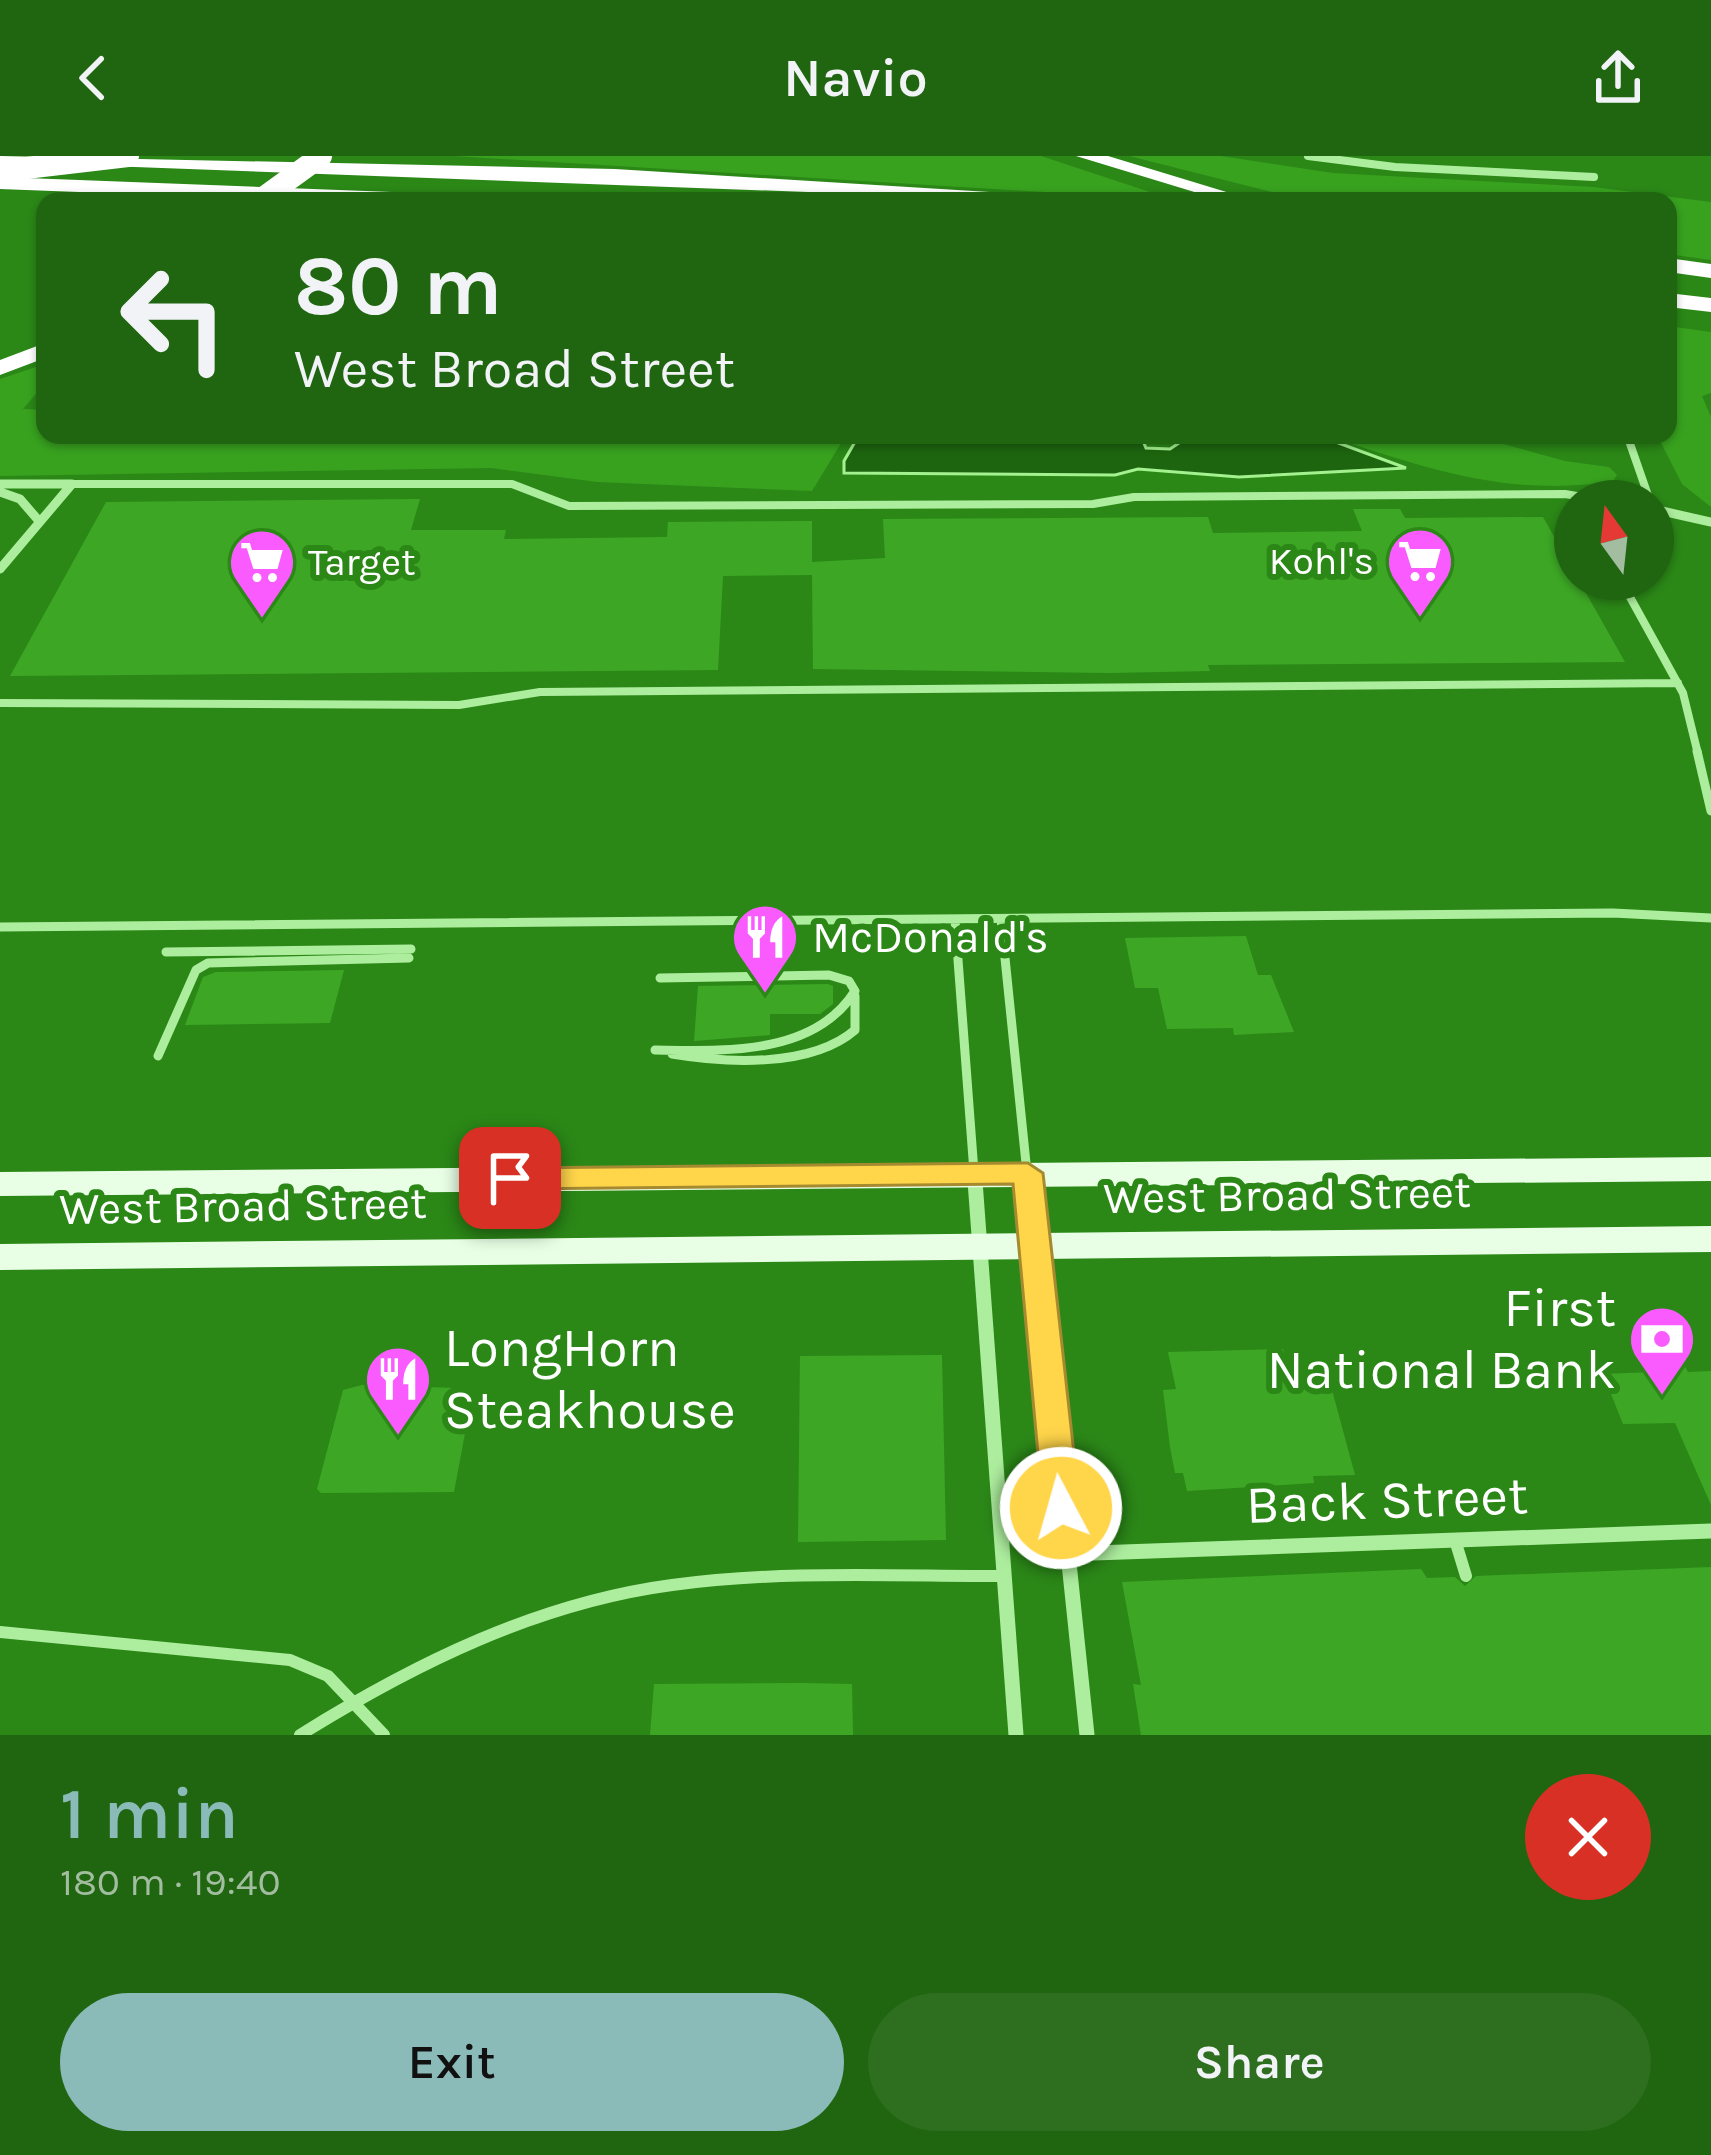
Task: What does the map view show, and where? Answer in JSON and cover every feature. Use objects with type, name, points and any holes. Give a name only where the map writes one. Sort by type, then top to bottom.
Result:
[{"type":"highway","points":[[0,156],[637,176],[894,192]]},
{"type":"highway","points":[[0,171],[128,156]]},
{"type":"highway","points":[[271,192],[321,156]]},
{"type":"highway","points":[[1086,156],[1214,192]]},
{"type":"highway","points":[[0,183],[223,192]]},
{"type":"highway","points":[[0,200],[36,200]]},
{"type":"highway","points":[[1677,266],[1711,271]]},
{"type":"highway","points":[[1677,301],[1711,305]]},
{"type":"highway","points":[[0,368],[36,354]]},
{"type":"main road","name":"West Broad Street","points":[[0,1184],[1711,1169]]},
{"type":"main road","name":"West Broad Street","points":[[0,1257],[1711,1239]]},
{"type":"street","points":[[1309,156],[1443,170],[1594,177]]},
{"type":"street","points":[[1438,156],[1443,170]]},
{"type":"street","points":[[0,488],[71,484]]},
{"type":"street","points":[[0,569],[71,484]]},
{"type":"street","points":[[0,488],[20,499],[39,521]]},
{"type":"street","points":[[1674,511],[1711,522]]},
{"type":"street","points":[[974,1173],[1016,1735]]},
{"type":"street","points":[[1028,1173],[1087,1735]]},
{"type":"street","name":"Back Street","points":[[1066,1554],[1711,1531]]},
{"type":"lane","points":[[1630,444],[1643,480]]},
{"type":"lane","points":[[71,484],[512,484],[569,506],[1093,504],[1134,497],[1554,494]]},
{"type":"lane","points":[[1632,600],[1678,683],[1711,812]]},
{"type":"lane","points":[[0,703],[459,705],[540,692],[1678,683]]},
{"type":"lane","points":[[0,927],[1613,914],[1711,918]]},
{"type":"lane","points":[[1001,919],[1028,1173]]},
{"type":"lane","points":[[955,920],[974,1173]]},
{"type":"lane","points":[[158,1056],[196,970],[208,963],[410,953],[166,952]]},
{"type":"lane","points":[[660,978],[829,975],[849,981],[855,992],[857,1023],[852,1034],[766,1058],[728,1061],[655,1050],[755,1050],[828,1020],[850,1003],[855,992]]},
{"type":"lane","points":[[1455,1540],[1466,1576]]},
{"type":"lane","points":[[300,1735],[355,1699],[491,1631],[662,1589],[724,1579],[1003,1576]]},
{"type":"lane","points":[[0,1632],[290,1660],[328,1676],[355,1699],[384,1735]]},
{"type":"shaded area","points":[[453,156],[1041,156],[1150,192],[1044,192]]},
{"type":"shaded area","points":[[1129,156],[1221,156],[1333,173],[1632,192],[1272,192]]},
{"type":"shaded area","points":[[1677,198],[1711,202],[1711,260],[1677,255]]},
{"type":"shaded area","points":[[1677,327],[1711,332],[1711,393],[1702,396],[1711,417],[1711,507],[1682,484],[1662,444],[1677,444]]},
{"type":"shaded area","points":[[36,367],[36,394],[23,409],[36,410],[36,444],[841,444],[812,491],[597,482],[491,468],[0,476],[0,379]]},
{"type":"shaded area","points":[[854,444],[1144,444],[1170,449],[1178,444],[1341,444],[1406,468],[1239,477],[1138,469],[1115,475],[844,473],[844,461]]},
{"type":"shaded area","points":[[1354,444],[1504,444],[1609,467],[1617,475],[1614,480],[1554,480],[1554,486],[1538,486],[1432,469]]},
{"type":"building","points":[[420,499],[411,530],[506,530],[504,539],[667,537],[668,522],[812,521],[812,562],[885,558],[883,519],[1208,517],[1213,533],[1362,531],[1353,509],[1400,509],[1405,518],[1543,517],[1554,536],[1554,600],[1590,600],[1625,662],[1208,665],[1210,671],[1110,673],[813,669],[812,575],[723,576],[718,670],[10,676],[106,502]]},
{"type":"building","points":[[1246,936],[1258,975],[1271,975],[1294,1032],[1234,1035],[1233,1028],[1167,1029],[1158,988],[1135,988],[1125,938]]},
{"type":"building","points":[[344,970],[330,1023],[185,1025],[203,977],[216,972]]},
{"type":"building","name":"McDonald's","points":[[828,984],[833,986],[833,1004],[820,1014],[770,1014],[770,1035],[694,1041],[698,986]]},
{"type":"building","points":[[1283,1349],[1289,1370],[1326,1368],[1355,1475],[1313,1476],[1314,1483],[1187,1491],[1183,1473],[1175,1473],[1170,1447],[1163,1390],[1176,1389],[1168,1352]]},
{"type":"building","name":"First National Bank","points":[[1678,1353],[1688,1372],[1711,1371],[1711,1505],[1675,1423],[1623,1424],[1603,1374],[1654,1372],[1646,1354]]},
{"type":"building","points":[[942,1355],[946,1540],[798,1542],[800,1356]]},
{"type":"building","name":"LongHorn Steakhouse","points":[[362,1385],[456,1388],[451,1419],[463,1419],[466,1428],[454,1492],[321,1493],[317,1489],[343,1390]]},
{"type":"building","points":[[1711,1567],[1711,1735],[1141,1735],[1133,1684],[1141,1685],[1122,1582],[1421,1569],[1427,1578],[1455,1577],[1465,1586],[1476,1576]]},
{"type":"building","points":[[654,1684],[852,1684],[853,1735],[650,1735]]},
{"type":"place","name":"Kohl's","points":[[1420,620]]},
{"type":"place","name":"Target","points":[[262,621]]},
{"type":"place","name":"McDonald's","points":[[765,996]]},
{"type":"place","name":"First National Bank","points":[[1662,1398]]},
{"type":"place","name":"LongHorn Steakhouse","points":[[398,1438]]},
{"type":"route","points":[[510,1178],[1028,1173],[1061,1508]]}]
